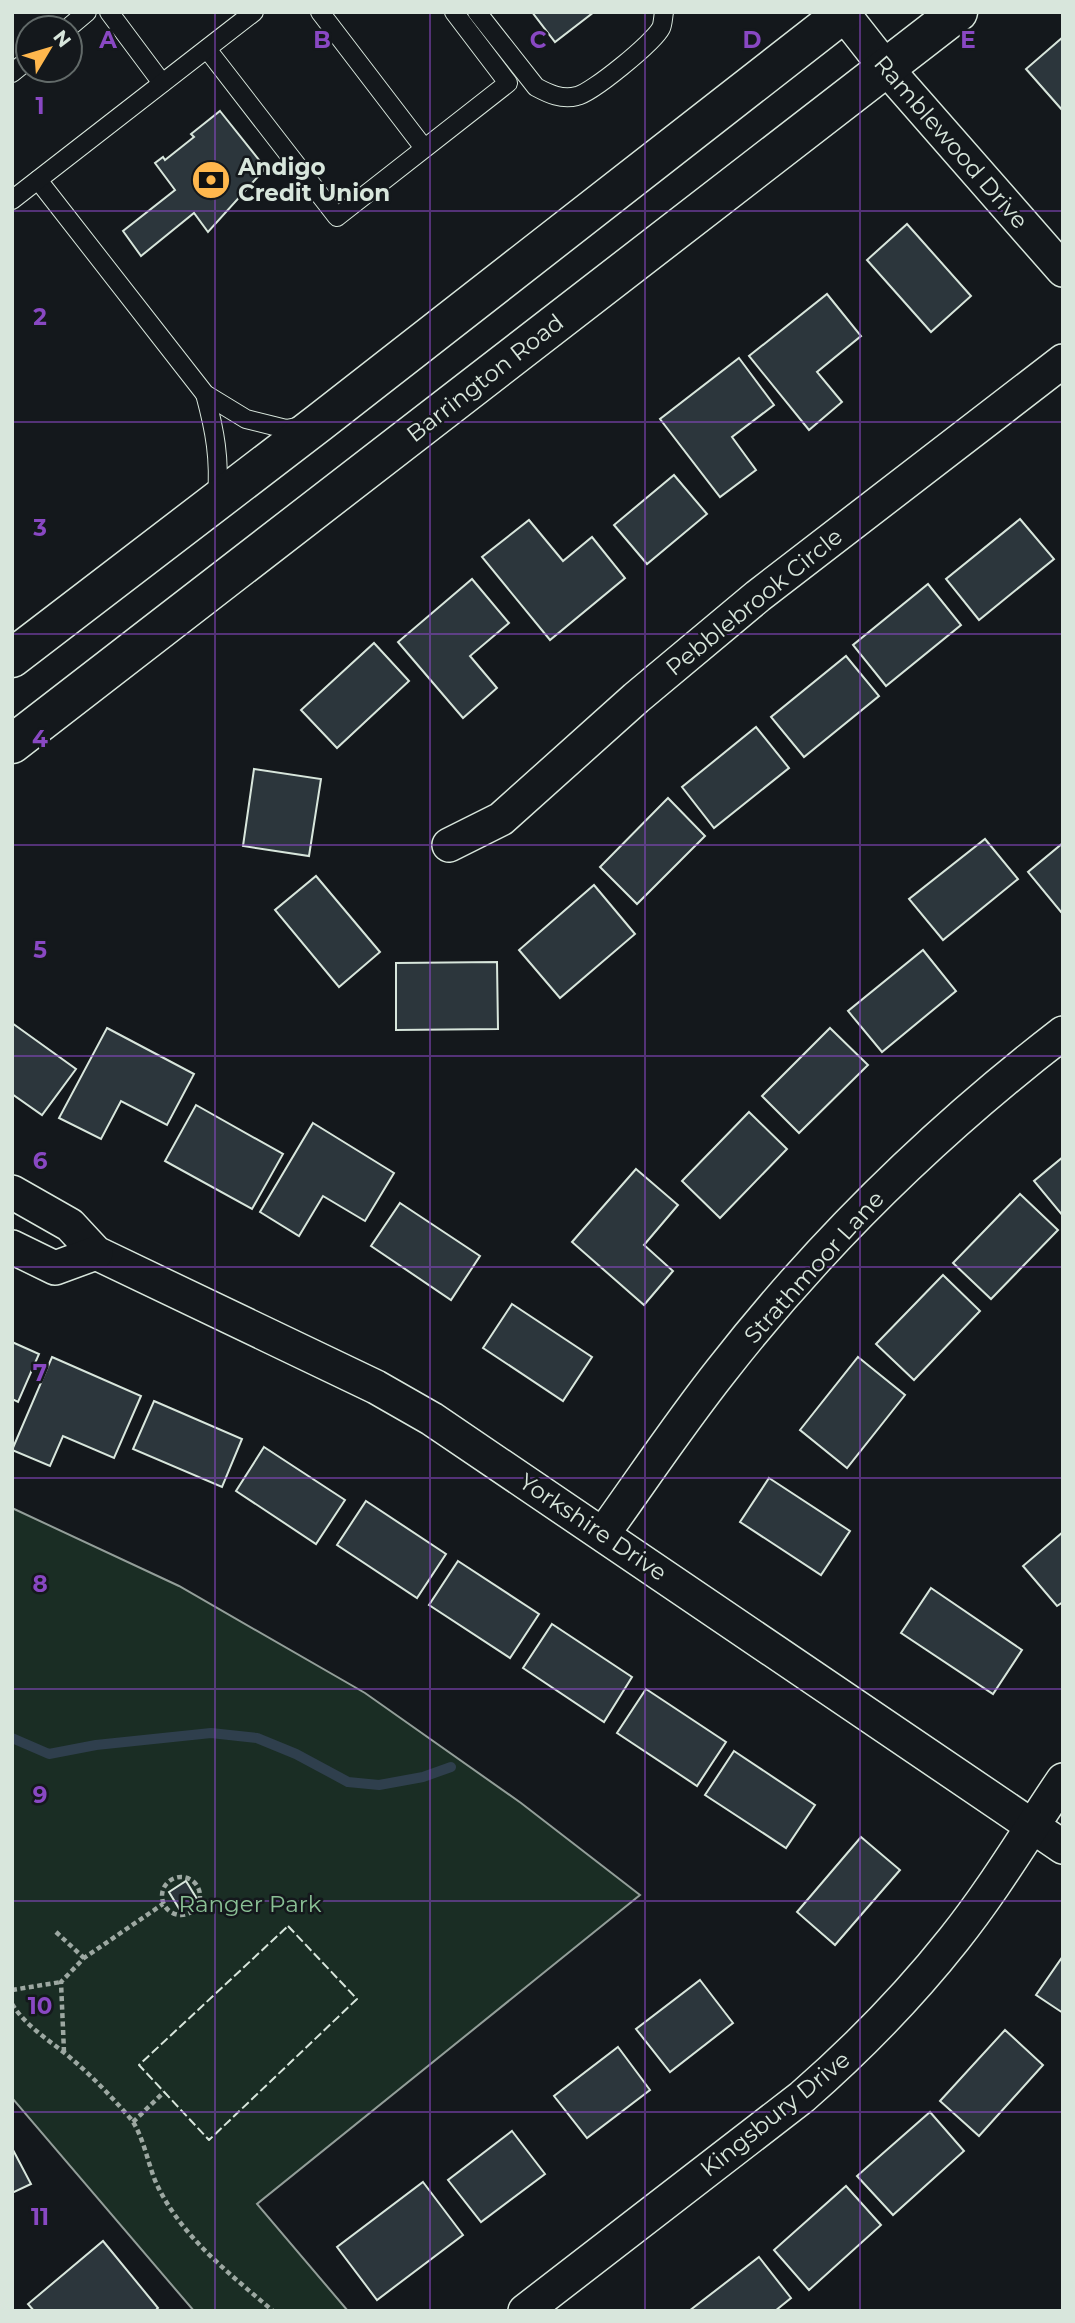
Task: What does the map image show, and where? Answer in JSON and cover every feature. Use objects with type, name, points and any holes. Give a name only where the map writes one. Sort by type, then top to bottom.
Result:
[{"type":"main road","name":"Barrington Road","points":[[12,744],[958,12]]},
{"type":"main road","points":[[12,658],[320,422],[844,13]]},
{"type":"street","name":"Ramblewood Drive","points":[[844,13],[886,68],[1063,270]]},
{"type":"street","name":"Pebblebrook Circle","points":[[449,845],[501,819],[636,698],[758,596],[1063,360]]},
{"type":"street","name":"Strathmoor Lane","points":[[603,1534],[721,1371],[834,1241],[958,1119],[1063,1034]]},
{"type":"street","name":"Yorkshire Drive","points":[[12,1192],[69,1225],[96,1253],[376,1387],[432,1419],[1063,1847]]},
{"type":"street","points":[[12,1247],[55,1268],[96,1253]]},
{"type":"street","name":"Kingsbury Drive","points":[[525,2311],[803,2097],[844,2060],[916,1985],[956,1937],[1063,1780]]},
{"type":"lane","points":[[109,12],[162,83]]},
{"type":"lane","points":[[12,200],[254,12]]},
{"type":"lane","points":[[320,12],[424,148]]},
{"type":"lane","points":[[206,49],[337,217],[508,83],[454,12]]},
{"type":"lane","points":[[477,12],[536,87],[548,94],[562,97],[577,96],[591,90],[653,40],[661,28],[664,12]]},
{"type":"lane","points":[[38,180],[205,394],[246,419],[261,424],[286,429],[320,422]]},
{"type":"lane","points":[[205,394],[217,442],[217,501]]},
{"type":"path","points":[[173,1878],[192,1880],[199,1887],[201,1897],[190,1914],[180,1916],[163,1905],[164,1885],[173,1878]]},
{"type":"path","points":[[12,1990],[61,1982],[84,1958],[163,1905]]},
{"type":"path","points":[[56,1932],[84,1958]]},
{"type":"path","points":[[61,1982],[64,2053]]},
{"type":"path","points":[[12,2004],[45,2040],[96,2080],[133,2122],[158,2187],[183,2227],[217,2262],[273,2311]]},
{"type":"path","points":[[133,2122],[164,2092]]},
{"type":"green space","name":"Ranger Park","points":[[12,1508],[179,1586],[365,1693],[521,1803],[640,1895],[257,2204],[348,2311],[194,2311],[12,2098]]},
{"type":"building","points":[[532,12],[594,12],[555,42]]},
{"type":"building","points":[[1063,37],[1063,111],[1026,69]]},
{"type":"building","name":"Andigo Credit Union","points":[[220,111],[263,165],[264,170],[208,232],[194,213],[141,256],[123,231],[175,190],[155,163],[163,157],[165,160],[194,137],[191,134]]},
{"type":"building","points":[[907,224],[971,296],[931,332],[867,260]]},
{"type":"building","points":[[827,294],[861,336],[817,372],[842,402],[809,430],[749,356]]},
{"type":"building","points":[[739,358],[774,405],[732,437],[756,470],[720,497],[660,419]]},
{"type":"building","points":[[674,475],[707,514],[647,564],[614,525]]},
{"type":"building","points":[[1020,519],[1054,559],[979,620],[946,579]]},
{"type":"building","points":[[529,520],[563,561],[592,537],[625,578],[550,640],[482,557]]},
{"type":"building","points":[[472,579],[509,623],[470,656],[497,688],[463,718],[398,642]]},
{"type":"building","points":[[928,584],[961,625],[886,686],[853,645]]},
{"type":"building","points":[[374,643],[409,681],[337,748],[301,710]]},
{"type":"building","points":[[846,656],[879,696],[804,757],[771,717]]},
{"type":"building","points":[[756,727],[789,768],[714,828],[682,787]]},
{"type":"building","points":[[254,769],[321,779],[309,856],[243,846]]},
{"type":"building","points":[[668,798],[705,836],[637,904],[600,867]]},
{"type":"building","points":[[985,839],[1018,879],[943,940],[909,899]]},
{"type":"building","points":[[1063,843],[1063,911],[1061,912],[1028,872]]},
{"type":"building","points":[[316,876],[380,952],[339,987],[275,910]]},
{"type":"building","points":[[594,885],[635,934],[560,998],[519,950]]},
{"type":"building","points":[[923,950],[956,991],[882,1052],[848,1011]]},
{"type":"building","points":[[497,962],[498,1029],[396,1030],[396,963]]},
{"type":"building","points":[[12,1023],[76,1069],[42,1115],[12,1094]]},
{"type":"building","points":[[107,1028],[194,1074],[167,1125],[121,1101],[101,1139],[59,1118]]},
{"type":"building","points":[[830,1028],[868,1065],[799,1133],[762,1096]]},
{"type":"building","points":[[196,1105],[283,1154],[252,1209],[165,1161]]},
{"type":"building","points":[[749,1112],[787,1149],[720,1218],[682,1181]]},
{"type":"building","points":[[313,1123],[394,1173],[365,1221],[323,1196],[299,1236],[260,1212]]},
{"type":"building","points":[[1063,1157],[1063,1216],[1034,1181]]},
{"type":"building","points":[[636,1169],[678,1205],[644,1245],[673,1271],[644,1305],[572,1242]]},
{"type":"building","points":[[1020,1194],[1058,1230],[991,1299],[953,1263]]},
{"type":"building","points":[[400,1203],[480,1256],[451,1300],[371,1246]]},
{"type":"building","points":[[943,1275],[980,1311],[914,1380],[876,1344]]},
{"type":"building","points":[[512,1304],[592,1357],[563,1401],[483,1348]]},
{"type":"building","points":[[12,1342],[39,1354],[18,1402],[12,1399]]},
{"type":"building","points":[[52,1357],[141,1396],[114,1458],[63,1436],[50,1466],[12,1450]]},
{"type":"building","points":[[858,1357],[905,1395],[847,1468],[800,1430]]},
{"type":"building","points":[[154,1401],[242,1439],[222,1487],[133,1449]]},
{"type":"building","points":[[264,1447],[345,1500],[316,1544],[236,1491]]},
{"type":"building","points":[[769,1478],[850,1531],[821,1575],[740,1522]]},
{"type":"building","points":[[366,1501],[446,1554],[417,1598],[337,1545]]},
{"type":"building","points":[[1063,1532],[1063,1602],[1057,1606],[1023,1566]]},
{"type":"building","points":[[458,1561],[539,1614],[510,1658],[429,1605]]},
{"type":"building","points":[[931,1588],[1022,1650],[993,1694],[901,1633]]},
{"type":"building","points":[[552,1624],[632,1677],[604,1722],[523,1668]]},
{"type":"building","points":[[646,1689],[726,1742],[697,1786],[617,1733]]},
{"type":"building","points":[[734,1751],[815,1805],[786,1848],[705,1795]]},
{"type":"building","points":[[861,1837],[900,1870],[835,1945],[797,1912]]},
{"type":"building","points":[[186,1881],[197,1899],[180,1910],[169,1892]]},
{"type":"building","points":[[1063,1956],[1063,2013],[1036,1995]]},
{"type":"building","points":[[700,1980],[733,2023],[670,2072],[636,2029]]},
{"type":"building","points":[[1005,2030],[1043,2065],[979,2136],[940,2101]]},
{"type":"building","points":[[618,2047],[650,2090],[587,2138],[554,2096]]},
{"type":"building","points":[[930,2112],[964,2151],[893,2215],[857,2176]]},
{"type":"building","points":[[512,2131],[545,2174],[481,2222],[448,2180]]},
{"type":"building","points":[[12,2148],[31,2184],[12,2193]]},
{"type":"building","points":[[423,2182],[463,2235],[377,2300],[337,2247]]},
{"type":"building","points":[[846,2186],[881,2225],[809,2290],[774,2250]]},
{"type":"building","points":[[103,2241],[158,2308],[155,2311],[34,2311],[28,2304]]},
{"type":"building","points":[[759,2257],[791,2298],[775,2311],[689,2311]]},
{"type":"waterway","points":[[12,1738],[49,1754],[96,1745],[211,1733],[257,1738],[296,1754],[348,1782],[379,1785],[423,1777],[451,1767]]},
{"type":"fence","points":[[288,1926],[357,1999],[209,2140],[139,2065],[288,1926]]},
{"type":"place","name":"Andigo Credit Union","points":[[211,180]]}]
